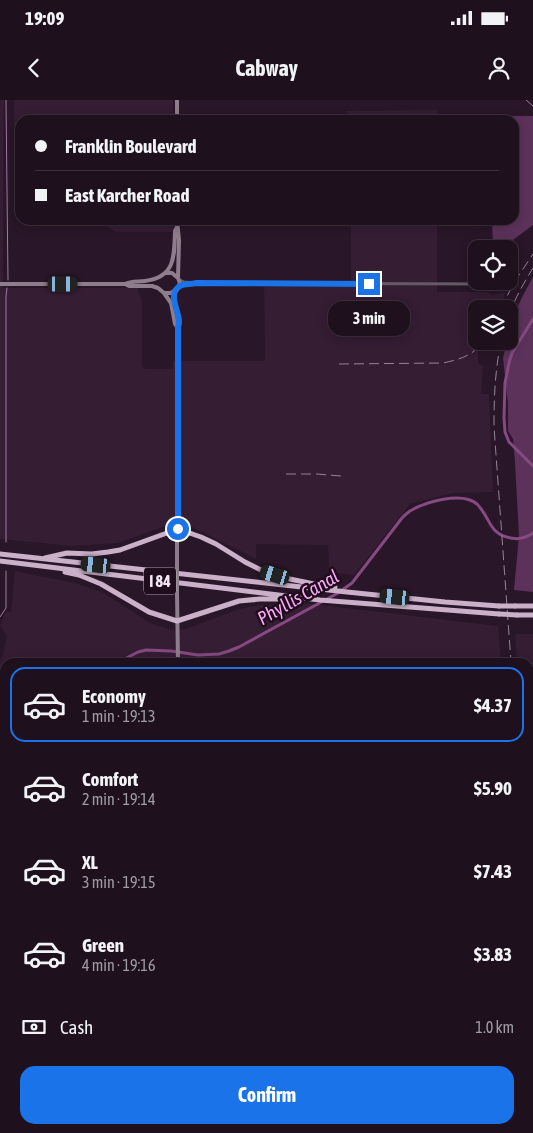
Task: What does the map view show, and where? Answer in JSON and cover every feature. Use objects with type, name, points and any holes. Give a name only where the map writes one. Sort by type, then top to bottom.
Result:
[{"type":"highway","points":[[40,559],[67,552],[92,554],[120,550],[178,529],[216,544],[265,572],[284,578],[335,589],[395,597],[499,606],[533,606]]},
{"type":"highway","name":"I 84","points":[[0,554],[335,589]]},
{"type":"highway","points":[[0,561],[79,575],[102,584],[150,612],[177,621],[239,601],[320,600]]},
{"type":"highway","name":"I 84","points":[[0,561],[320,600],[533,615]]},
{"type":"main road","points":[[177,100],[177,115]]},
{"type":"main road","points":[[125,284],[147,281],[163,274],[169,269],[175,251],[176,225]]},
{"type":"main road","points":[[177,225],[179,279],[174,297],[179,323],[178,658]]},
{"type":"main road","points":[[163,274],[172,273],[179,279]]},
{"type":"main road","points":[[158,288],[158,283],[163,274]]},
{"type":"main road","points":[[0,284],[125,284],[129,286],[152,286],[169,294],[177,289]]},
{"type":"main road","points":[[164,292],[170,303],[175,324],[178,327]]},
{"type":"street","points":[[179,279],[184,282],[196,283],[468,284]]},
{"type":"street","points":[[177,289],[184,285],[196,283]]},
{"type":"shaded area","points":[[0,100],[4,100],[3,288],[138,288],[142,300],[142,366],[145,369],[173,369],[173,361],[265,361],[264,287],[351,287],[351,225],[437,225],[437,292],[487,292],[492,295],[506,292],[503,300],[468,300],[468,350],[478,350],[478,363],[483,366],[481,394],[489,394],[493,492],[453,493],[410,504],[354,575],[329,572],[328,545],[256,544],[256,559],[188,525],[169,525],[118,543],[72,546],[0,539]]},
{"type":"shaded area","points":[[14,100],[173,100],[173,115],[15,115],[15,158]]},
{"type":"shaded area","points":[[437,110],[437,115],[349,115],[346,111]]},
{"type":"shaded area","points":[[519,116],[533,116],[533,225],[513,240],[493,240],[492,225],[519,225]]},
{"type":"shaded area","points":[[105,225],[173,225],[173,232],[115,232]]},
{"type":"shaded area","points":[[533,277],[533,592],[514,590],[519,536],[513,439],[508,431],[508,403],[503,358],[505,350],[518,350],[518,307]]},
{"type":"shaded area","points":[[15,571],[75,583],[104,593],[150,623],[172,630],[186,629],[239,609],[261,605],[312,604],[498,626],[501,658],[1,658],[7,636],[0,626],[6,611],[11,612]]},
{"type":"shaded area","points":[[515,634],[533,634],[533,658],[517,658]]},
{"type":"waterway","points":[[6,100],[8,280]]},
{"type":"waterway","points":[[526,100],[533,106]]},
{"type":"waterway","points":[[6,542],[7,288]]},
{"type":"waterway","name":"Phyllis Canal","points":[[533,319],[512,353],[509,363],[505,383],[504,418],[505,432],[509,442],[533,466]]},
{"type":"waterway","name":"Phyllis Canal","points":[[127,658],[146,650],[198,655],[219,654],[239,647],[338,593],[352,583],[403,517],[410,511],[434,501],[453,498],[470,500],[482,509],[498,533],[514,539],[520,539],[533,533]]},
{"type":"waterway","points":[[0,617],[6,608],[6,571]]},
{"type":"railway","points":[[505,300],[513,284],[533,254]]},
{"type":"railway","points":[[515,300],[533,268]]},
{"type":"railway","points":[[339,364],[443,363],[466,356],[475,350]]},
{"type":"railway","points":[[499,350],[495,384],[494,427],[511,658]]},
{"type":"railway","points":[[286,474],[341,476]]},
{"type":"route","points":[[178,529],[179,323],[174,297],[178,287],[196,283],[369,284]]}]
